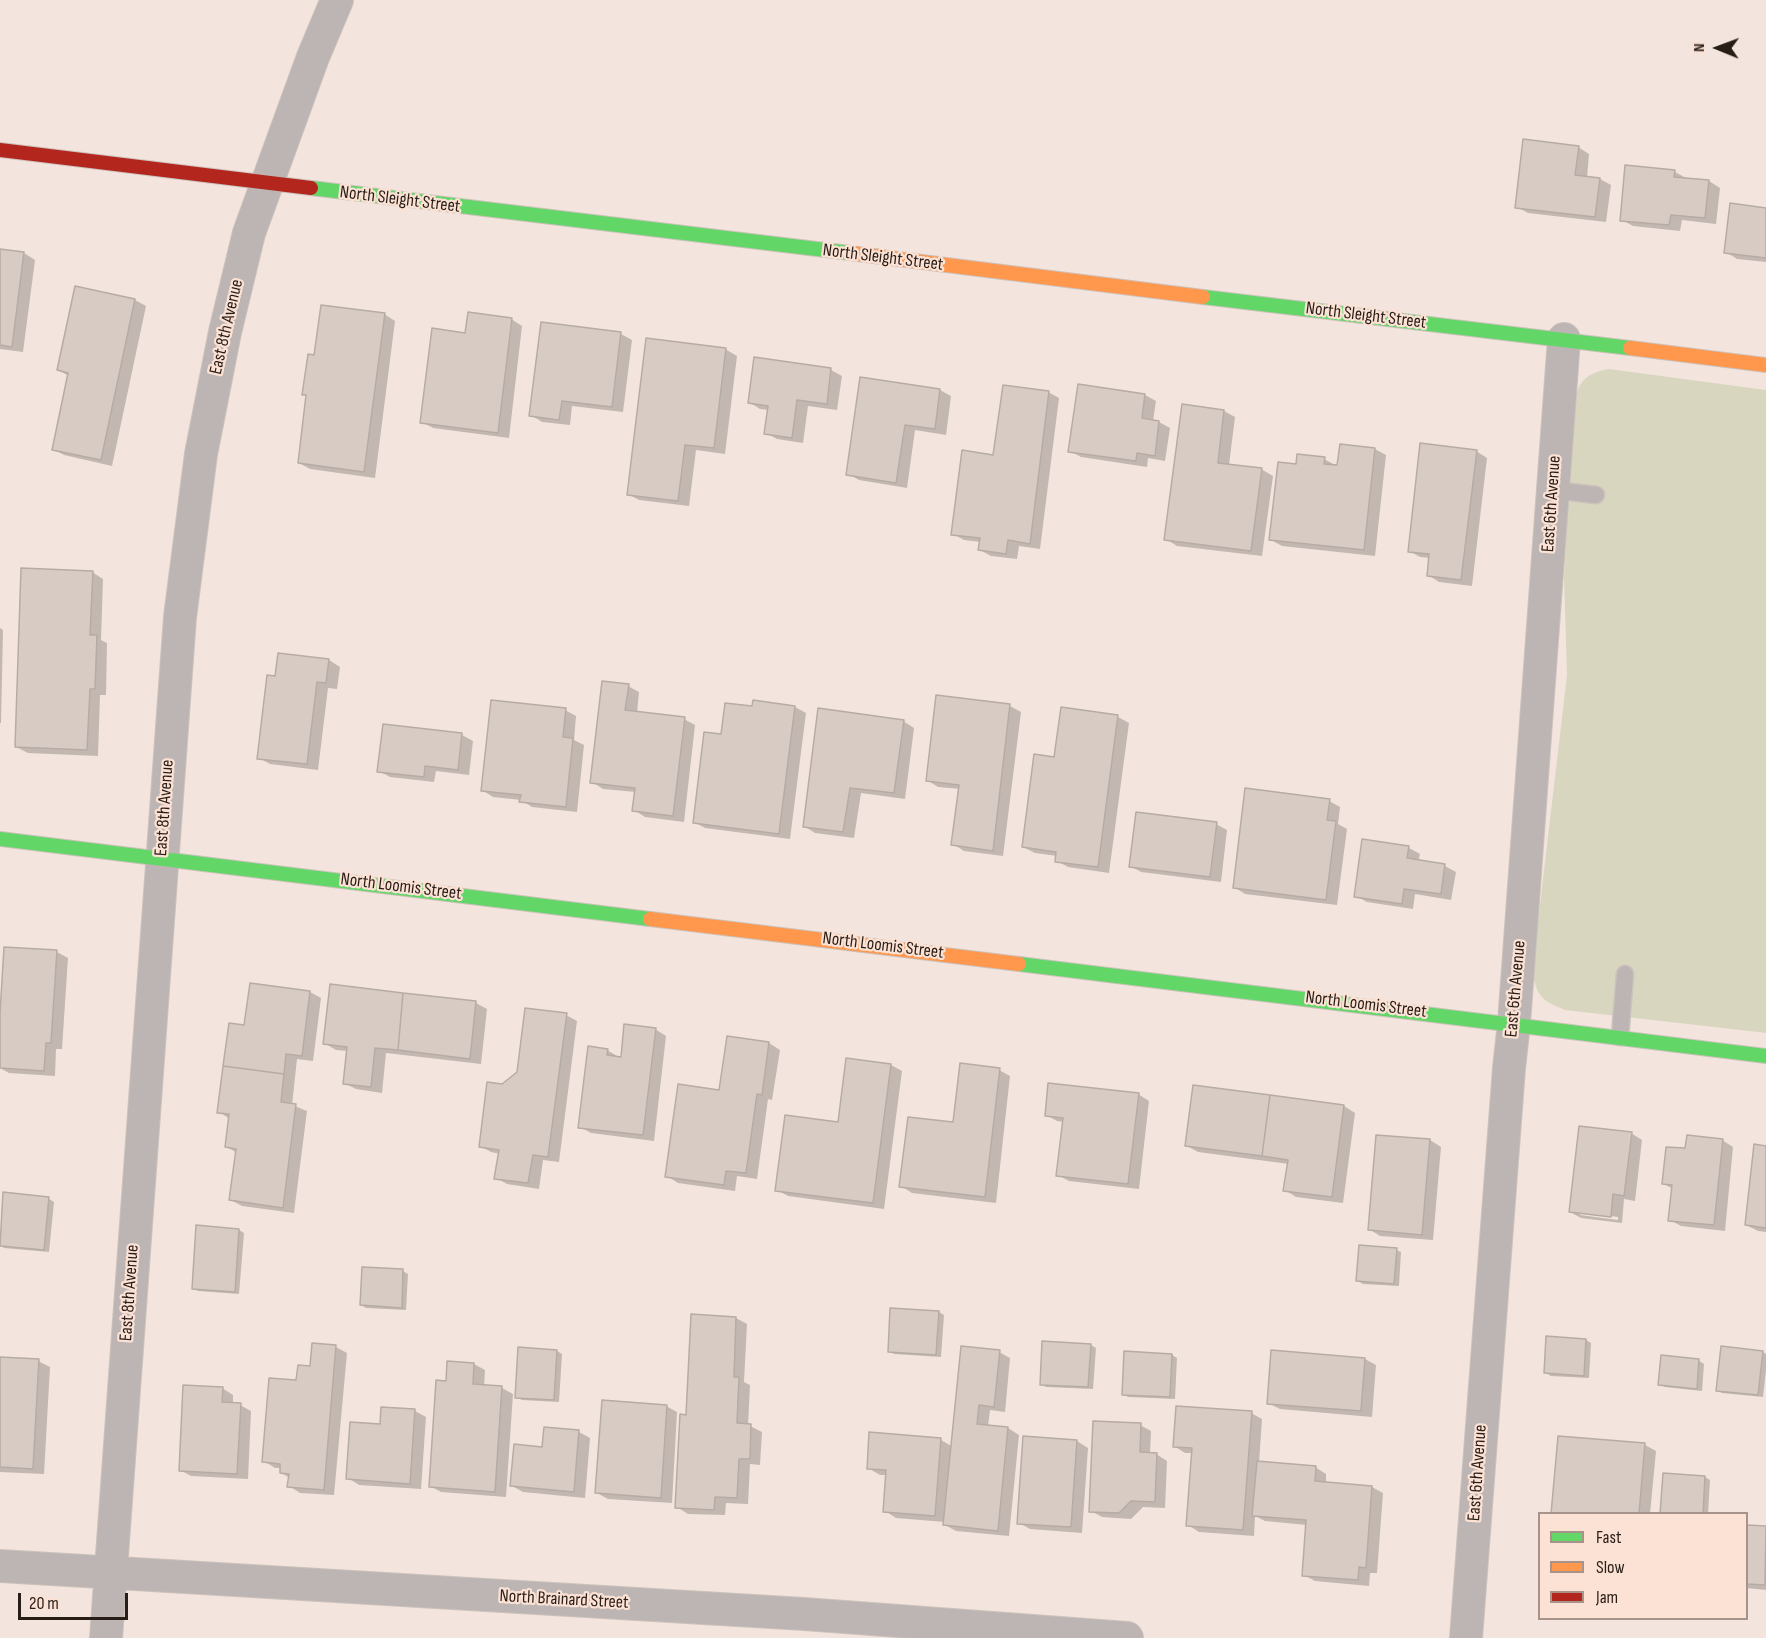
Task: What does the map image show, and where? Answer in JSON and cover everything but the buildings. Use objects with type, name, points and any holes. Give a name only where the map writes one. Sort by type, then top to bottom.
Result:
[{"type":"street","name":"East 8th Avenue","points":[[106,1638],[180,616],[201,454],[230,310],[252,224],[313,57],[338,0]]},
{"type":"street","name":"North Sleight Street","points":[[0,150],[1766,365]]},
{"type":"street","name":"East 6th Avenue","points":[[1466,1638],[1564,339]]},
{"type":"street","name":"North Loomis Street","points":[[0,839],[1514,1023],[1766,1056]]},
{"type":"street","name":"North Brainard Street","points":[[0,1566],[803,1626],[1127,1638]]},
{"type":"lane","points":[[1553,490],[1596,495]]},
{"type":"lane","points":[[1620,1037],[1625,974]]},
{"type":"shaded area","points":[[1609,369],[1766,390],[1766,1033],[1565,1010],[1542,997],[1536,988],[1532,973],[1567,675],[1564,577],[1574,402],[1578,389],[1585,379]]},
{"type":"traffic: fast","points":[[311,188],[850,253]]},
{"type":"traffic: fast","points":[[1203,297],[1630,348]]},
{"type":"traffic: fast","points":[[0,839],[650,919]]},
{"type":"traffic: fast","points":[[1019,964],[1766,1056]]},
{"type":"traffic: slow","points":[[850,253],[1203,297]]},
{"type":"traffic: slow","points":[[1630,348],[1766,365]]},
{"type":"traffic: slow","points":[[650,919],[1019,964]]},
{"type":"traffic: jam","points":[[0,150],[311,188]]}]
